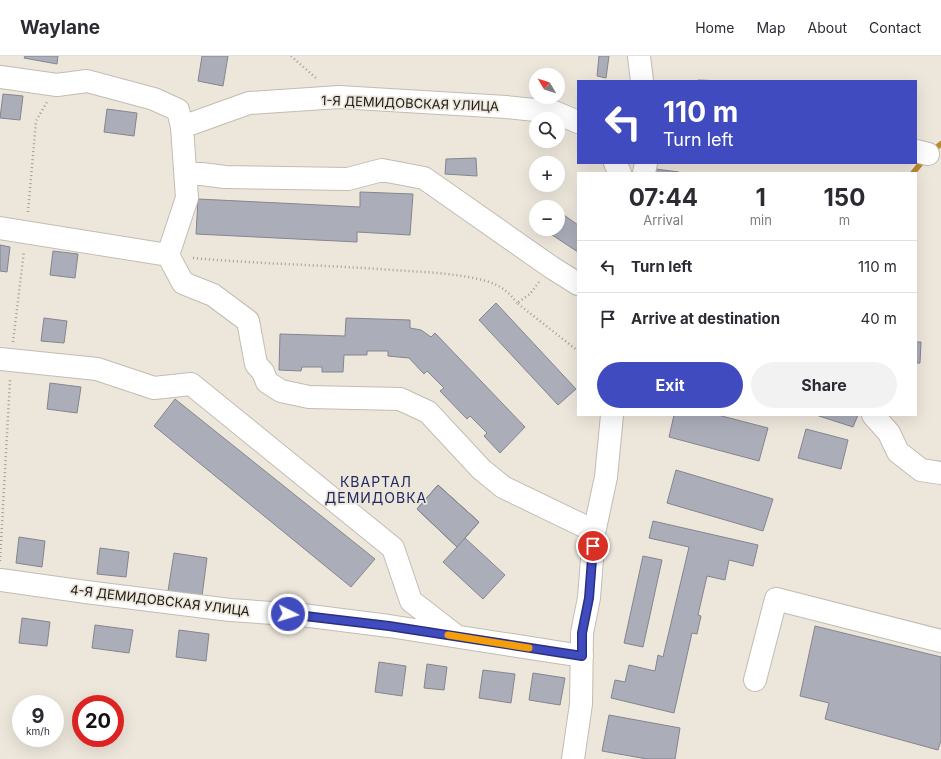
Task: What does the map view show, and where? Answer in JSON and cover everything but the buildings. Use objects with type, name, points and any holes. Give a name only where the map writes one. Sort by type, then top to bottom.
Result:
[{"type":"street","points":[[639,56],[642,80]]},
{"type":"street","points":[[0,77],[56,85],[87,81],[154,99],[178,110],[182,127],[186,172],[186,198],[168,255],[183,283],[213,295],[248,320],[256,364],[263,372],[268,382],[281,390],[309,397],[400,399],[407,402],[428,412],[482,468],[503,487],[590,529],[594,533]]},
{"type":"street","name":"1-Я ДЕМИДОВСКАЯ УЛИЦА","points":[[182,127],[250,102],[339,98],[506,107],[554,112],[577,122]]},
{"type":"street","points":[[186,172],[225,177],[348,179],[382,170],[424,178],[551,267],[577,283]]},
{"type":"street","points":[[0,228],[168,255]]},
{"type":"street","points":[[5,360],[97,369],[154,388],[191,384],[393,548],[411,601],[456,637]]},
{"type":"street","points":[[573,759],[581,704],[582,633],[589,598],[594,533],[606,477],[612,416]]},
{"type":"street","points":[[874,416],[889,433],[898,452],[921,470],[941,473]]},
{"type":"street","name":"4-Я ДЕМИДОВСКАЯ УЛИЦА","points":[[0,580],[230,610],[302,615],[389,626],[582,656]]},
{"type":"street","points":[[755,680],[776,599],[941,641]]},
{"type":"street","points":[[389,626],[411,601]]},
{"type":"path","points":[[0,568],[5,360],[26,231],[36,121],[56,85]]},
{"type":"path","points":[[168,255],[253,264],[350,267],[441,273],[487,281],[507,290],[517,303],[577,350]]},
{"type":"path","points":[[517,303],[530,294],[551,267]]},
{"type":"waterway","points":[[931,152],[941,144]]},
{"type":"waterway","points":[[914,172],[925,158]]},
{"type":"slow traffic","points":[[448,635],[529,648]]},
{"type":"district","name":"КВАРТАЛ ДЕМИДОВКА","points":[[376,490]]},
{"type":"route","points":[[288,614],[389,626],[582,656],[582,633],[585,611],[589,598],[593,546]]}]
